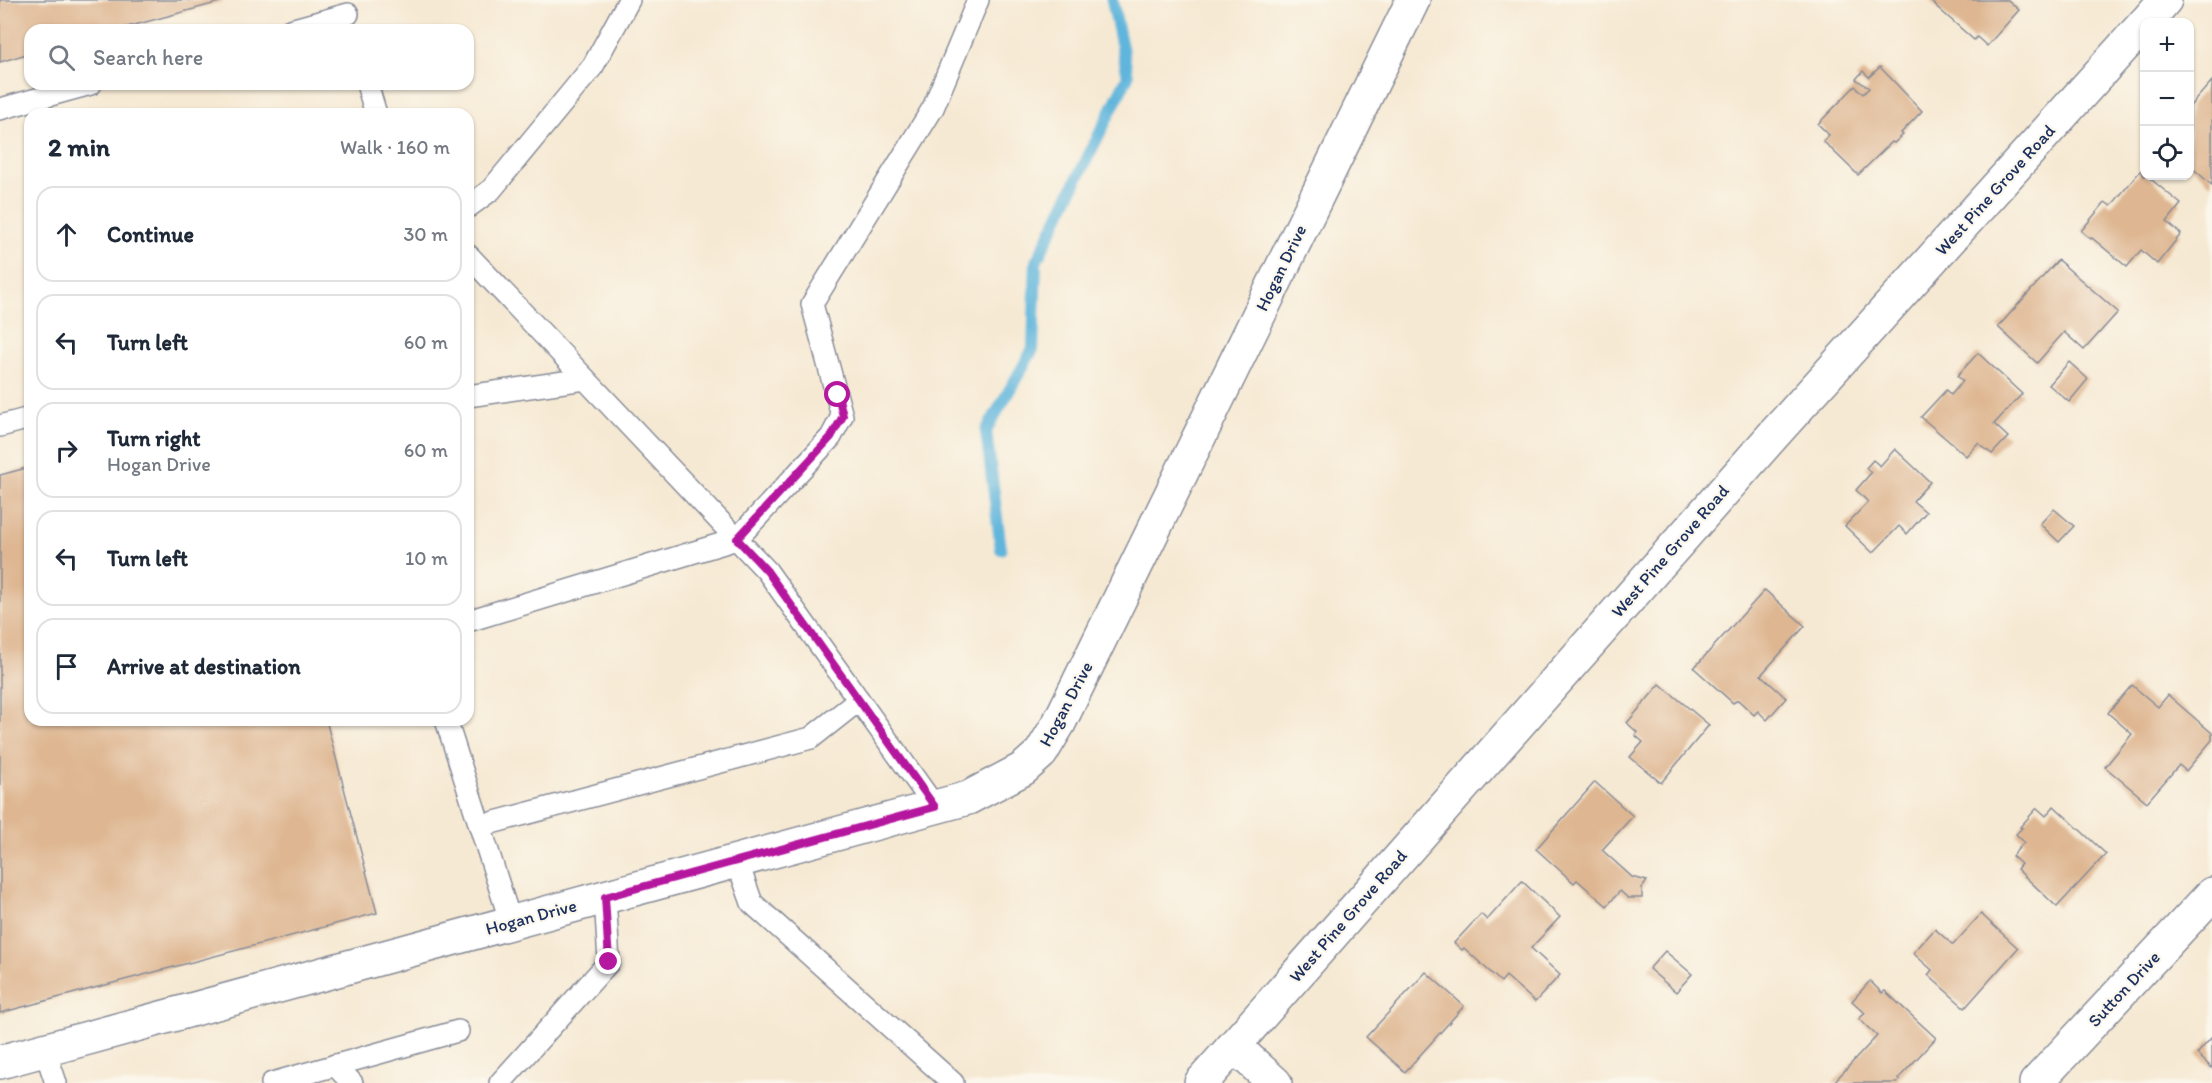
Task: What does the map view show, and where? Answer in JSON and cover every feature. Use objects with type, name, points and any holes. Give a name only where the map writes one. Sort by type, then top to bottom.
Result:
[{"type":"street","name":"Hogan Drive","points":[[0,1062],[968,798],[1023,769],[1041,753],[1059,723],[1413,0]]},
{"type":"street","name":"West Pine Grove Road","points":[[2149,18],[2165,0]]},
{"type":"street","name":"West Pine Grove Road","points":[[1200,1083],[1768,441],[2140,29]]},
{"type":"street","name":"Sutton Drive","points":[[2036,1083],[2212,894]]},
{"type":"street","points":[[1234,1046],[1275,1083]]},
{"type":"lane","points":[[474,203],[491,190],[593,66],[628,0]]},
{"type":"lane","points":[[474,619],[737,539],[831,437],[843,416],[812,304],[933,108],[978,0]]},
{"type":"lane","points":[[313,24],[348,15]]},
{"type":"lane","points":[[0,109],[69,90]]},
{"type":"lane","points":[[370,90],[374,108]]},
{"type":"lane","points":[[474,261],[767,571],[935,807]]},
{"type":"lane","points":[[474,395],[585,379]]},
{"type":"lane","points":[[0,426],[24,420]]},
{"type":"lane","points":[[480,826],[811,738],[859,700]]},
{"type":"lane","points":[[448,726],[511,923]]},
{"type":"lane","points":[[737,861],[753,903],[954,1083]]},
{"type":"lane","points":[[500,1083],[609,962],[605,897]]},
{"type":"lane","points":[[272,1083],[458,1031]]},
{"type":"lane","points":[[45,1050],[56,1083]]},
{"type":"lane","points":[[335,1065],[352,1083]]},
{"type":"building","points":[[0,0],[224,0],[138,24],[24,24],[24,55],[0,62]]},
{"type":"building","points":[[1929,0],[2008,0],[2019,10],[1987,46],[1977,37],[1974,40]]},
{"type":"building","points":[[1880,67],[1922,111],[1901,133],[1903,135],[1894,143],[1892,142],[1858,175],[1823,141],[1829,135],[1818,124],[1855,86],[1863,94],[1869,88],[1856,79],[1863,71],[1869,77]]},
{"type":"building","points":[[2212,81],[2212,185],[2194,169],[2194,101]]},
{"type":"building","points":[[2140,171],[2140,180],[2152,180],[2181,204],[2167,222],[2181,234],[2157,264],[2141,250],[2127,267],[2081,231],[2105,202],[2111,206]]},
{"type":"building","points":[[2058,260],[2118,312],[2084,350],[2064,332],[2037,363],[1998,327]]},
{"type":"building","points":[[1978,353],[2022,394],[1994,424],[2008,437],[1992,454],[1978,443],[1966,456],[1921,417],[1946,390],[1951,395],[1963,381],[1957,376]]},
{"type":"building","points":[[2069,362],[2088,379],[2069,402],[2049,385]]},
{"type":"building","points":[[1895,449],[1930,482],[1913,501],[1926,512],[1907,534],[1899,526],[1873,553],[1845,526],[1868,502],[1856,490],[1871,473],[1866,468],[1873,460],[1880,466]]},
{"type":"building","points":[[24,469],[24,726],[328,726],[377,913],[0,1013],[0,475]]},
{"type":"building","points":[[2054,509],[2074,526],[2059,542],[2040,524]]},
{"type":"building","points":[[1765,590],[1805,626],[1761,675],[1786,698],[1767,720],[1758,711],[1754,715],[1738,700],[1733,703],[1694,668]]},
{"type":"building","points":[[1660,684],[1709,725],[1661,783],[1630,757],[1643,742],[1635,735],[1637,732],[1627,723]]},
{"type":"building","points":[[2132,685],[2158,707],[2168,695],[2212,733],[2212,740],[2186,771],[2179,765],[2147,802],[2105,767],[2132,734],[2108,713]]},
{"type":"building","points":[[1595,782],[1633,816],[1602,850],[1632,877],[1647,881],[1642,888],[1642,898],[1628,898],[1620,891],[1607,906],[1577,880],[1574,883],[1536,849]]},
{"type":"building","points":[[2054,806],[2106,854],[2057,907],[2017,869],[2021,864],[2012,856],[2024,842],[2016,834],[2022,828],[2020,827],[2037,808],[2046,816]]},
{"type":"building","points":[[1522,881],[1560,917],[1531,948],[1560,975],[1535,1002],[1506,976],[1501,982],[1464,948],[1462,950],[1454,943],[1481,914],[1487,920]]},
{"type":"building","points":[[1981,914],[2018,948],[1965,1008],[1928,975],[1932,970],[1913,953],[1935,929],[1953,945]]},
{"type":"building","points":[[1665,951],[1692,974],[1676,992],[1649,969]]},
{"type":"building","points":[[1426,972],[1464,1006],[1405,1072],[1366,1037]]},
{"type":"building","points":[[1870,981],[1882,993],[1885,991],[1936,1038],[1898,1079],[1900,1080],[1897,1083],[1833,1083],[1877,1036],[1859,1019],[1865,1013],[1852,1001]]},
{"type":"building","points":[[2212,1037],[2212,1068],[2197,1054]]},
{"type":"waterway","points":[[1001,549],[986,431],[1033,349],[1036,262],[1128,76],[1112,0]]},
{"type":"route","points":[[609,962],[605,897],[935,807],[767,571],[737,539],[831,437],[843,416],[838,395]]}]
